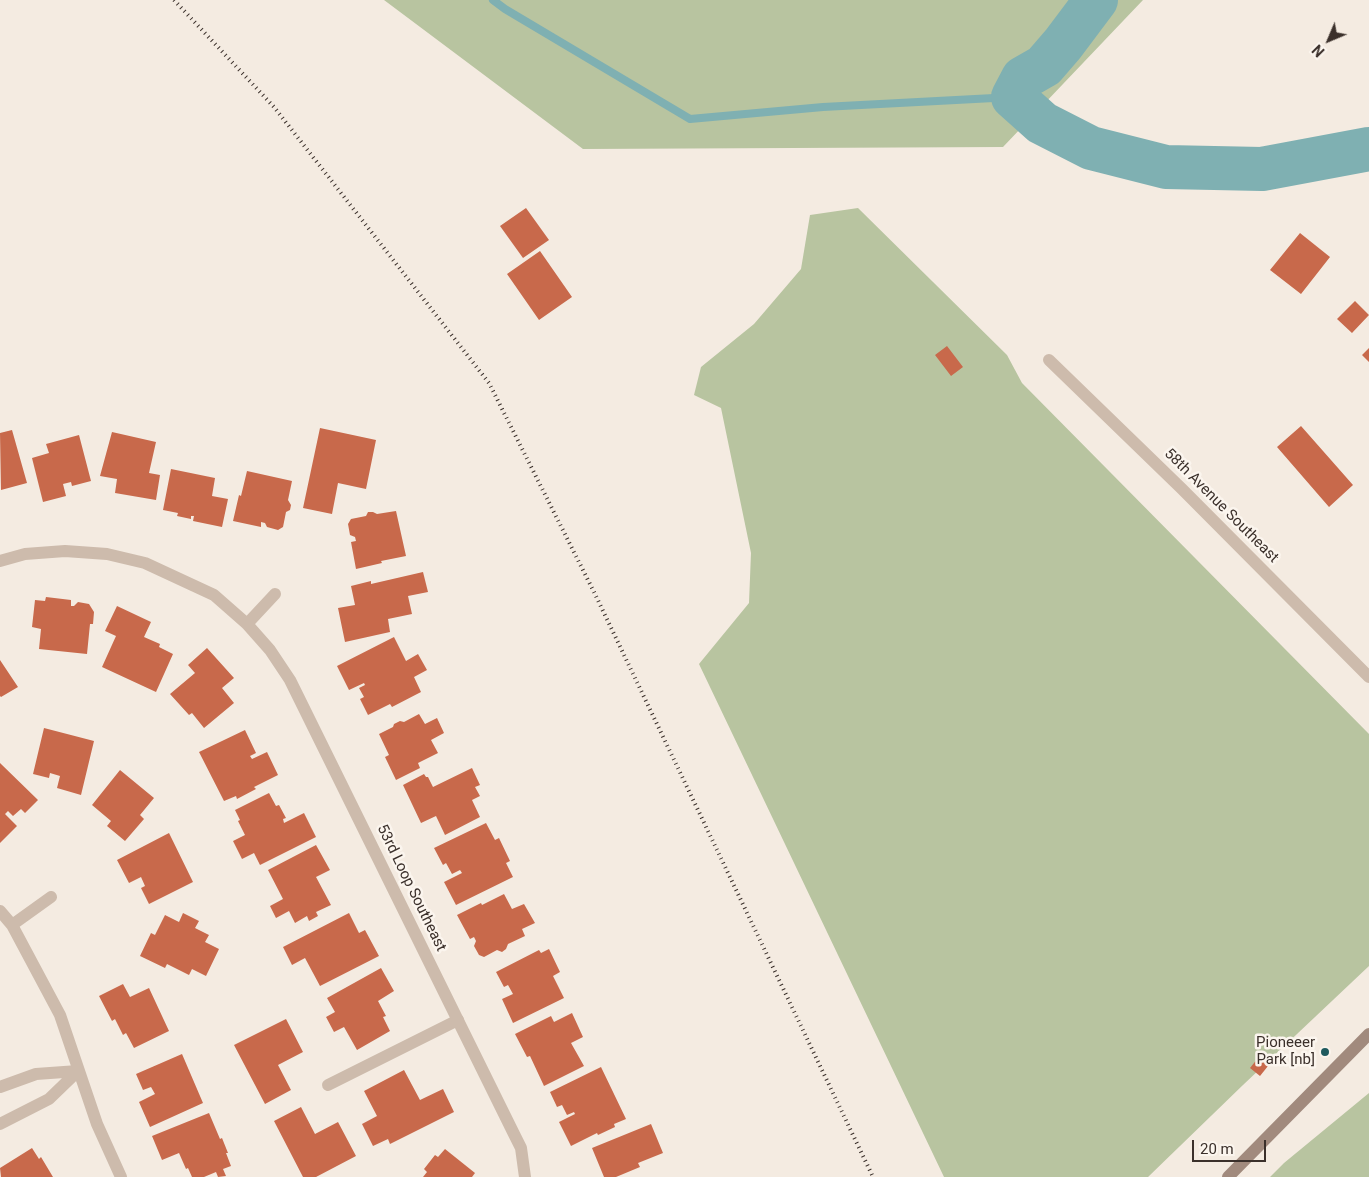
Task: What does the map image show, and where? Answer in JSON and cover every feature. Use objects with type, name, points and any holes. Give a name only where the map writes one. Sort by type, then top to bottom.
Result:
[{"type":"street","name":"58th Avenue Southeast","points":[[1049,360],[1182,489],[1369,677]]},
{"type":"street","name":"53rd Loop Southeast","points":[[0,561],[25,554],[65,551],[107,554],[145,563],[214,596],[247,624],[270,650],[290,680],[521,1148],[525,1177]]},
{"type":"street","points":[[247,624],[276,594]]},
{"type":"street","points":[[12,925],[51,897]]},
{"type":"street","points":[[0,911],[12,925],[60,1015],[97,1124],[122,1177]]},
{"type":"street","points":[[328,1085],[458,1020]]},
{"type":"street","points":[[1228,1177],[1369,1034]]},
{"type":"street","points":[[0,1087],[36,1074],[78,1071]]},
{"type":"street","points":[[0,1124],[49,1099],[78,1071]]},
{"type":"green space","points":[[384,0],[1143,0],[1003,147],[583,149]]},
{"type":"green space","points":[[858,208],[1007,355],[1022,383],[1369,734],[1369,966],[1148,1177],[944,1177],[699,664],[749,603],[751,553],[721,408],[694,395],[701,367],[754,324],[801,269],[810,215]]},
{"type":"green space","points":[[1369,1093],[1369,1177],[1270,1177],[1284,1163]]},
{"type":"building","points":[[526,208],[549,240],[523,258],[500,226]]},
{"type":"building","points":[[1300,233],[1330,257],[1301,294],[1270,270]]},
{"type":"building","points":[[540,251],[572,297],[539,320],[507,274]]},
{"type":"building","points":[[1355,301],[1369,315],[1352,333],[1337,319]]},
{"type":"building","points":[[947,346],[963,367],[951,376],[935,355]]},
{"type":"building","points":[[1369,348],[1369,362],[1362,355]]},
{"type":"building","points":[[1301,426],[1353,485],[1329,507],[1277,447]]},
{"type":"building","points":[[320,428],[376,440],[366,489],[338,483],[332,514],[303,508]]},
{"type":"building","points":[[12,430],[27,483],[1,490],[0,433]]},
{"type":"building","points":[[112,432],[156,442],[149,473],[160,475],[156,500],[115,493],[117,479],[100,476]]},
{"type":"building","points":[[79,435],[91,481],[72,486],[71,482],[63,484],[66,496],[43,502],[32,458],[49,453],[46,444]]},
{"type":"building","points":[[171,469],[215,478],[212,496],[228,499],[222,527],[193,521],[194,516],[191,516],[191,519],[177,516],[178,513],[163,510]]},
{"type":"building","points":[[247,471],[292,481],[288,500],[291,505],[290,510],[286,512],[283,527],[278,530],[267,527],[265,523],[261,522],[261,527],[233,521]]},
{"type":"building","points":[[396,511],[406,556],[356,569],[351,542],[356,541],[355,537],[350,535],[348,524],[351,519],[366,516],[368,512],[377,514]]},
{"type":"building","points":[[423,572],[428,592],[408,596],[412,614],[388,619],[390,632],[345,642],[338,608],[355,605],[351,586],[371,581],[371,584]]},
{"type":"building","points":[[46,597],[71,600],[71,606],[78,602],[89,604],[94,612],[93,624],[90,624],[87,654],[39,649],[41,629],[32,627],[35,600],[45,601]]},
{"type":"building","points":[[117,606],[151,622],[144,637],[160,644],[159,647],[173,654],[156,692],[102,667],[116,636],[105,631]]},
{"type":"building","points":[[394,637],[406,661],[418,654],[427,670],[414,677],[421,692],[392,707],[390,704],[368,715],[360,699],[364,697],[359,688],[365,685],[364,683],[349,690],[337,666]]},
{"type":"building","points":[[207,648],[234,678],[222,688],[234,703],[204,728],[192,713],[189,715],[170,694],[195,673],[188,665]]},
{"type":"building","points":[[0,660],[18,687],[1,697],[0,696]]},
{"type":"building","points":[[419,714],[425,724],[437,718],[444,733],[431,740],[438,753],[418,763],[420,768],[396,780],[385,757],[389,755],[379,734],[400,721],[404,722]]},
{"type":"building","points":[[44,728],[94,741],[81,795],[57,788],[60,776],[50,773],[49,778],[33,774]]},
{"type":"building","points":[[245,730],[256,753],[250,756],[252,759],[267,752],[278,775],[254,787],[256,789],[237,799],[236,796],[224,801],[199,752]]},
{"type":"building","points":[[0,763],[38,800],[25,813],[21,809],[13,816],[8,811],[5,814],[17,826],[0,843]]},
{"type":"building","points":[[472,768],[480,785],[475,787],[480,796],[472,800],[480,817],[445,835],[436,816],[421,823],[403,785],[424,774],[428,777],[433,787]]},
{"type":"building","points":[[120,770],[154,798],[140,815],[144,819],[125,841],[107,826],[111,821],[92,805]]},
{"type":"building","points":[[269,793],[276,806],[279,805],[286,818],[283,819],[284,823],[304,813],[316,837],[260,865],[254,853],[242,859],[233,841],[245,835],[235,810]]},
{"type":"building","points":[[486,823],[495,840],[499,838],[510,861],[506,863],[513,877],[456,905],[444,882],[462,873],[460,870],[452,874],[446,863],[443,865],[434,848]]},
{"type":"building","points":[[169,833],[193,882],[149,904],[141,888],[145,886],[141,877],[129,883],[117,860]]},
{"type":"building","points":[[316,845],[330,870],[316,877],[331,905],[316,912],[318,916],[309,921],[307,916],[295,923],[289,911],[276,918],[270,906],[283,899],[268,870]]},
{"type":"building","points":[[504,894],[512,909],[524,904],[535,923],[522,929],[525,936],[508,944],[502,952],[497,950],[484,957],[479,955],[474,946],[476,941],[474,937],[470,939],[457,915]]},
{"type":"building","points":[[183,913],[199,921],[195,928],[209,935],[205,942],[219,949],[206,976],[192,969],[189,975],[167,964],[165,968],[140,956],[151,933],[155,935],[165,915],[179,922]]},
{"type":"building","points":[[349,913],[359,933],[365,930],[379,956],[320,986],[305,958],[292,965],[283,947]]},
{"type":"building","points":[[549,949],[560,972],[553,976],[564,998],[513,1023],[502,999],[513,994],[508,985],[504,987],[496,972],[539,950],[541,953]]},
{"type":"building","points":[[381,968],[394,991],[378,1001],[386,1016],[383,1017],[390,1031],[357,1050],[344,1027],[334,1032],[326,1017],[335,1012],[327,998]]},
{"type":"building","points":[[123,984],[130,997],[149,988],[169,1031],[134,1048],[126,1033],[123,1035],[115,1019],[112,1021],[99,996]]},
{"type":"building","points":[[572,1013],[583,1037],[571,1043],[584,1066],[544,1086],[530,1056],[527,1057],[515,1034],[551,1016],[554,1022]]},
{"type":"building","points":[[286,1019],[303,1052],[278,1065],[291,1090],[265,1104],[234,1045]]},
{"type":"building","points":[[182,1054],[203,1103],[150,1127],[139,1102],[155,1094],[151,1087],[143,1090],[136,1074]]},
{"type":"building","points":[[1258,1058],[1268,1066],[1260,1076],[1250,1068]]},
{"type":"building","points":[[601,1067],[626,1119],[614,1124],[615,1127],[598,1135],[597,1133],[571,1146],[559,1122],[575,1114],[574,1112],[567,1115],[562,1105],[557,1107],[550,1092]]},
{"type":"building","points":[[404,1070],[420,1100],[443,1089],[454,1112],[390,1144],[388,1139],[373,1146],[362,1124],[377,1116],[364,1091]]},
{"type":"building","points":[[301,1107],[315,1134],[338,1122],[356,1156],[316,1177],[303,1177],[274,1121]]},
{"type":"building","points":[[209,1113],[228,1153],[226,1153],[231,1166],[223,1169],[226,1176],[218,1177],[216,1172],[204,1177],[192,1177],[179,1153],[162,1160],[152,1136]]},
{"type":"building","points":[[651,1124],[663,1153],[638,1163],[640,1167],[616,1177],[604,1177],[592,1148]]},
{"type":"building","points":[[32,1148],[39,1159],[41,1157],[53,1177],[1,1177],[0,1168]]},
{"type":"building","points":[[445,1149],[475,1173],[472,1177],[423,1177],[427,1172],[424,1169],[435,1155],[438,1157]]},
{"type":"waterway","points":[[493,0],[690,119],[823,107],[1013,97]]},
{"type":"waterway","points":[[1096,0],[1044,66],[1023,78],[1013,97],[1042,123],[1091,148],[1166,167],[1262,169],[1369,149]]},
{"type":"railway","points":[[174,0],[274,107],[489,383],[594,592],[873,1177]]},
{"type":"place","name":"Pioneeer Park [nb]","points":[[1325,1052]]}]
